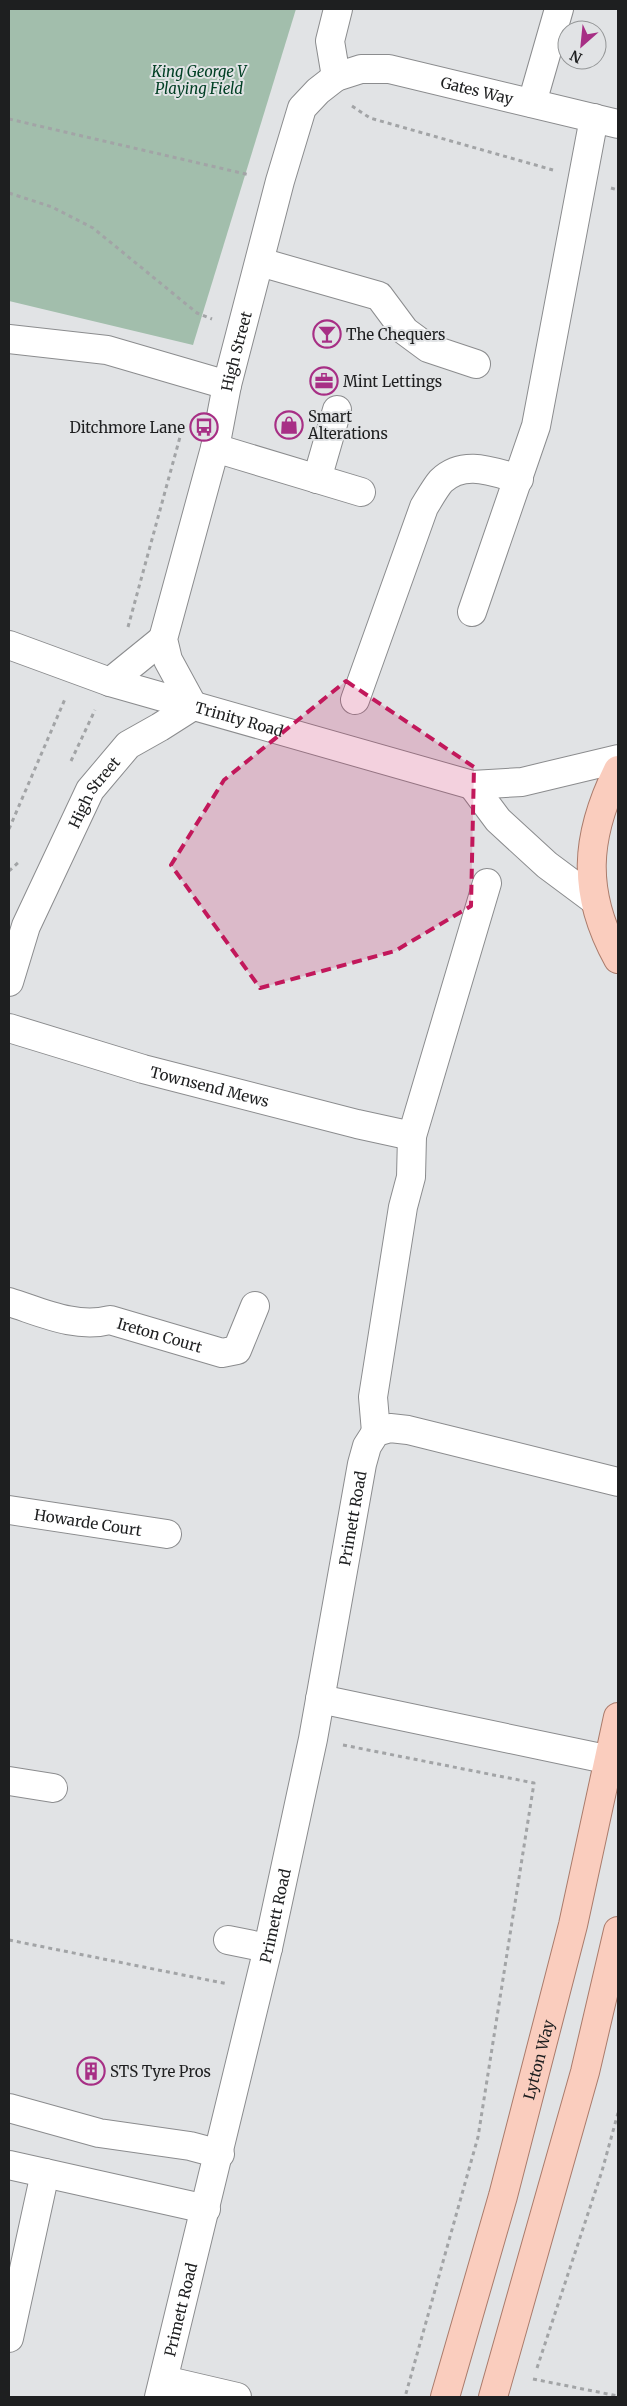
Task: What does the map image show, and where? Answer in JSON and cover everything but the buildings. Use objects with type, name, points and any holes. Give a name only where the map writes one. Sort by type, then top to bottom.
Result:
[{"type":"main road","points":[[618,770],[607,792],[593,841],[594,900],[604,934],[618,959]]},
{"type":"main road","name":"Lytton Way","points":[[445,2397],[502,2196],[573,1925],[618,1717]]},
{"type":"main road","points":[[493,2397],[585,2072],[618,1931]]},
{"type":"street","points":[[336,77],[330,41],[338,9]]},
{"type":"street","points":[[532,103],[558,9]]},
{"type":"street","name":"Gates Way","points":[[336,77],[361,69],[388,69],[606,121]]},
{"type":"street","name":"High Street","points":[[163,639],[217,438],[227,385],[280,181],[302,108],[318,91],[336,77]]},
{"type":"street","points":[[472,612],[536,426],[606,121]]},
{"type":"street","points":[[260,262],[379,296],[405,331],[428,348],[476,364]]},
{"type":"street","points":[[9,339],[107,350],[227,385]]},
{"type":"street","points":[[317,479],[337,410]]},
{"type":"street","points":[[217,438],[317,479],[361,492]]},
{"type":"street","points":[[355,700],[424,507],[442,481],[457,470],[477,468],[519,479]]},
{"type":"street","points":[[110,682],[163,639],[168,660],[193,706]]},
{"type":"street","name":"Trinity Road","points":[[9,645],[110,682],[472,786],[522,782],[618,759]]},
{"type":"street","name":"High Street","points":[[9,982],[17,923],[90,790],[128,745],[193,706]]},
{"type":"street","points":[[472,786],[498,820],[547,865],[594,900]]},
{"type":"street","points":[[487,883],[412,1136],[411,1177],[403,1207],[373,1397],[376,1432],[390,1428],[408,1430],[618,1482]]},
{"type":"street","name":"Townsend Mews","points":[[9,1028],[143,1069],[258,1100],[412,1136]]},
{"type":"street","name":"Ireton Court","points":[[9,1302],[78,1323],[96,1324],[110,1320],[222,1352],[238,1350],[255,1306]]},
{"type":"street","name":"Primett Road","points":[[162,2389],[268,1948],[313,1739],[362,1464],[367,1446],[376,1432]]},
{"type":"street","name":"Howarde Court","points":[[9,1510],[167,1534]]},
{"type":"street","points":[[320,1699],[601,1758]]},
{"type":"street","points":[[9,1781],[52,1788]]},
{"type":"street","points":[[228,1940],[268,1948]]},
{"type":"street","points":[[9,2108],[98,2133],[190,2146],[220,2154]]},
{"type":"street","points":[[9,2165],[206,2209]]},
{"type":"street","points":[[9,2338],[45,2173]]},
{"type":"street","points":[[162,2389],[237,2397]]},
{"type":"path","points":[[336,77],[352,106],[370,118],[560,172]]},
{"type":"path","points":[[9,119],[280,181]]},
{"type":"path","points":[[9,193],[52,207],[93,228],[197,314],[243,329]]},
{"type":"path","points":[[126,632],[183,426],[217,438]]},
{"type":"path","points":[[9,829],[66,696]]},
{"type":"path","points":[[313,1739],[534,1783],[478,2136],[405,2397]]},
{"type":"path","points":[[9,1940],[258,1991]]},
{"type":"path","points":[[530,2388],[602,2171],[618,2113]]},
{"type":"path","points":[[533,2379],[618,2396]]},
{"type":"highlighted area","points":[[346,681],[474,767],[471,906],[395,951],[260,988],[171,865],[224,780]]},
{"type":"green space","name":"King George V Playing Field","points":[[9,9],[296,9],[193,345],[9,301]]},
{"type":"place","name":"The Chequers","points":[[327,334]]},
{"type":"place","name":"Mint Lettings","points":[[324,381]]},
{"type":"place","name":"Smart Alterations","points":[[289,425]]},
{"type":"place","name":"Ditchmore Lane","points":[[204,427]]},
{"type":"place","name":"STS Tyre Pros","points":[[91,2071]]}]
